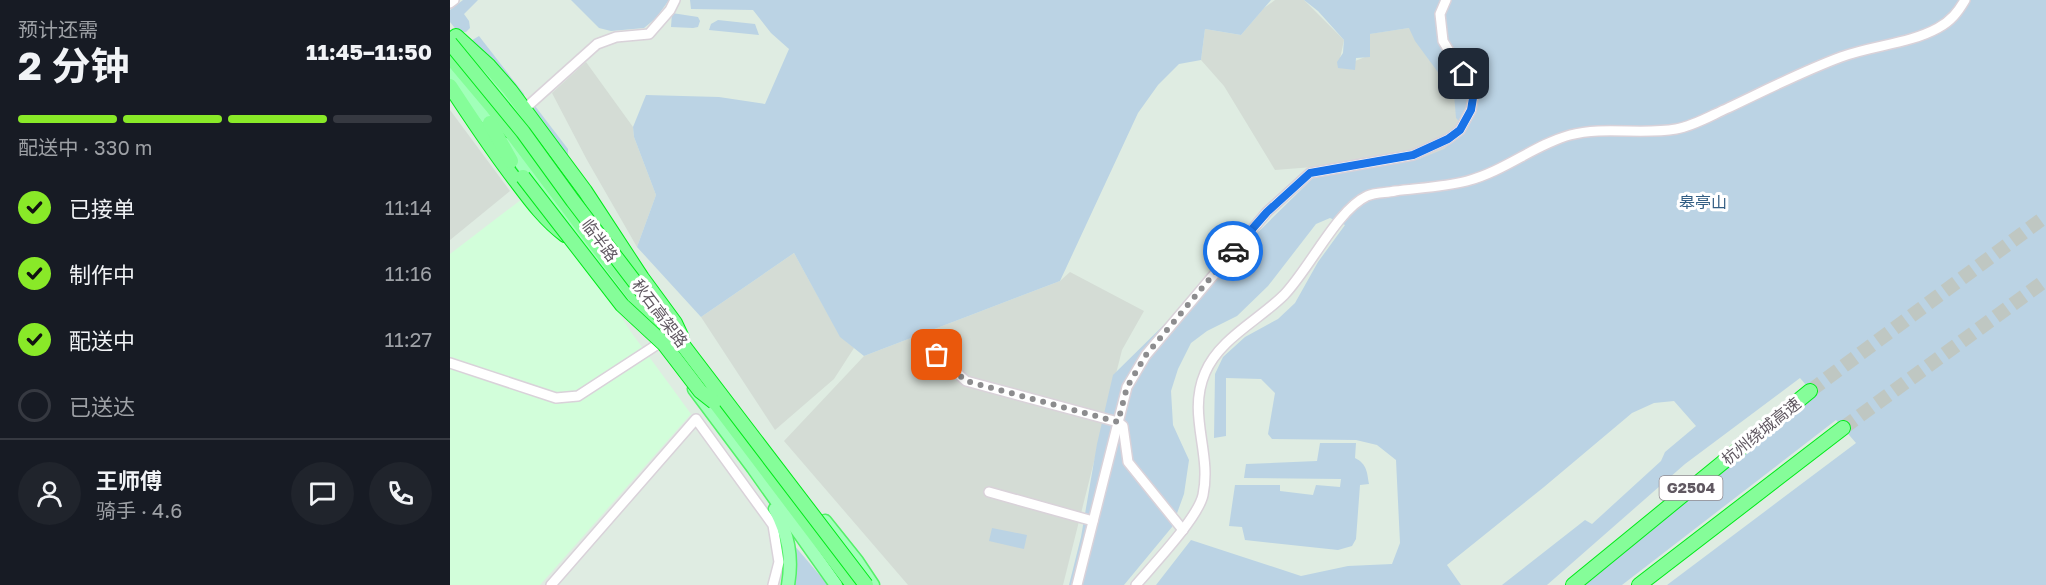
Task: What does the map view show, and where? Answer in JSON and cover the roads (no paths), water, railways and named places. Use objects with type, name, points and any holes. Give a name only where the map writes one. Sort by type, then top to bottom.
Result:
[{"type":"highway","points":[[452,37],[489,66],[533,121],[602,214],[642,278],[675,322],[689,351]]},
{"type":"highway","points":[[452,37],[493,85],[564,178],[587,212],[598,238]]},
{"type":"highway","name":"秋石高架路","points":[[452,37],[866,585]]},
{"type":"highway","name":"秋石高架路","points":[[450,57],[493,108],[853,585]]},
{"type":"highway","points":[[450,86],[500,160],[545,219],[580,246],[607,273]]},
{"type":"highway","points":[[490,123],[506,154],[622,305],[664,344],[700,391],[714,402]]},
{"type":"highway","name":"杭州绕城高速","points":[[1573,585],[1810,391]]},
{"type":"highway","name":"G2504","points":[[1638,585],[1843,428]]},
{"type":"main road","name":"临半路","points":[[452,37],[518,114],[555,180],[598,238],[857,561],[873,585]]},
{"type":"main road","name":"临半路","points":[[450,73],[607,273],[657,344],[753,468],[836,585]]},
{"type":"main road","points":[[753,468],[788,539],[791,553],[788,585]]},
{"type":"street","points":[[450,3],[454,0]]},
{"type":"street","points":[[518,114],[597,44],[616,37],[649,34],[670,10],[675,0]]},
{"type":"street","points":[[1077,585],[1127,387],[1146,355],[1267,212],[1310,173],[1413,155],[1448,139],[1460,130],[1471,110],[1474,92],[1443,41],[1440,14],[1446,0]]},
{"type":"street","points":[[1136,585],[1183,530],[1202,499],[1205,466],[1197,417],[1200,387],[1214,356],[1285,294],[1343,215],[1354,204],[1370,195],[1464,182],[1492,173],[1568,135],[1587,132],[1678,129],[1843,56],[1922,35],[1941,26],[1957,13],[1965,0]]},
{"type":"street","points":[[923,342],[966,381],[1118,422],[1123,426],[1128,462],[1183,530]]},
{"type":"street","points":[[450,363],[556,398],[578,396],[657,344]]},
{"type":"street","points":[[550,585],[696,419],[773,525],[779,562],[773,585]]},
{"type":"street","points":[[989,492],[1093,521]]},
{"type":"tunnel","points":[[1810,391],[2046,216]]},
{"type":"tunnel","points":[[1843,428],[2046,280]]},
{"type":"park label","name":"皋亭山","points":[[1703,202]]}]
